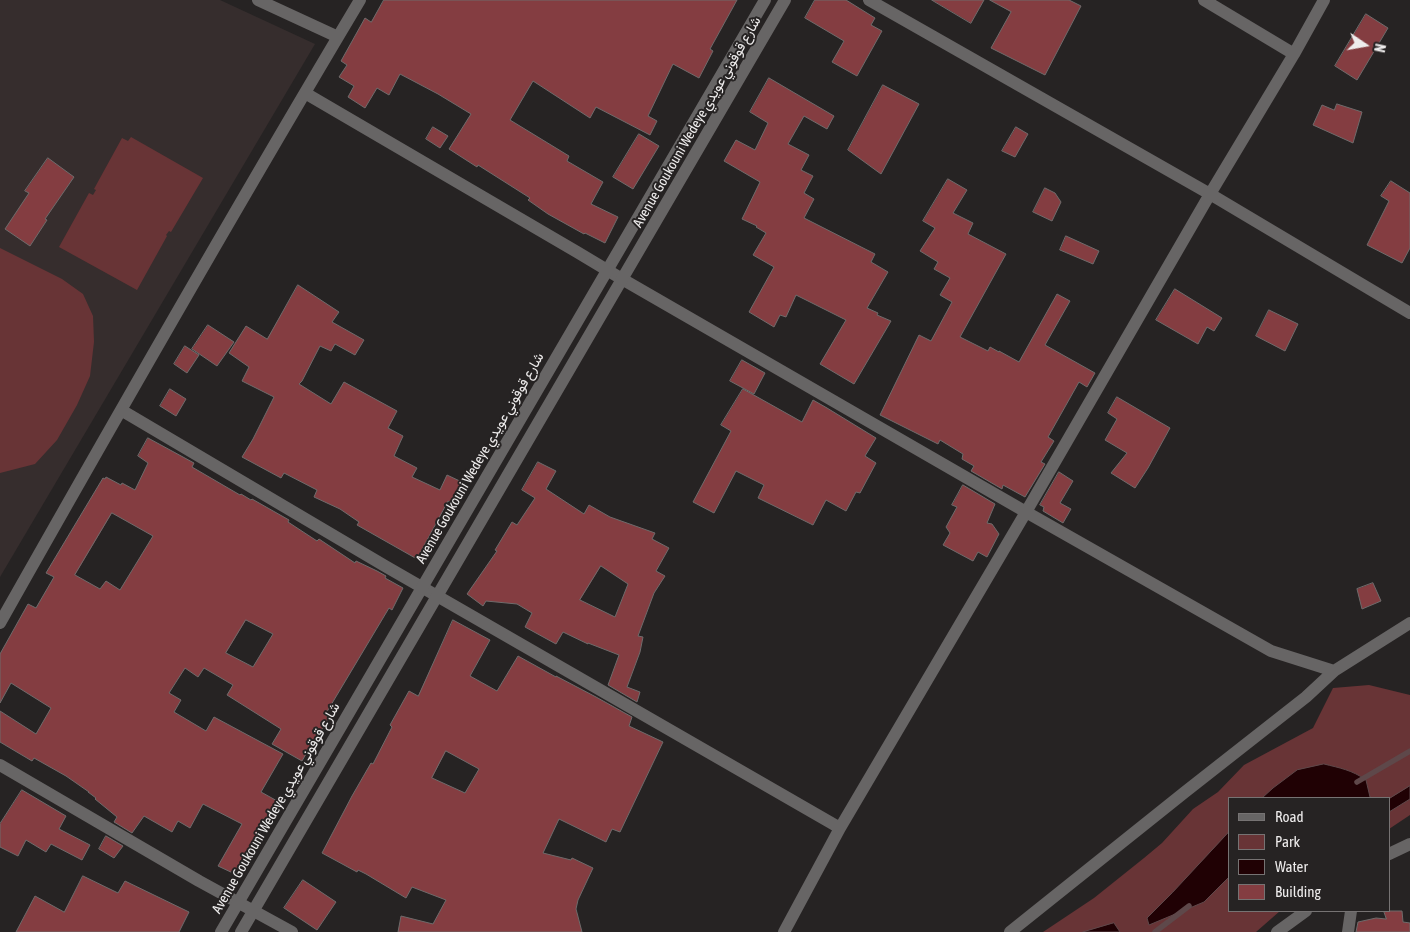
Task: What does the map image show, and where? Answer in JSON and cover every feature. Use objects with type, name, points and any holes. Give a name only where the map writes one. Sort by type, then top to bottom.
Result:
[{"type":"street","points":[[258,0],[338,37]]},
{"type":"street","points":[[0,623],[121,410],[360,0]]},
{"type":"street","name":"Avenue Goukouni Wedeye شارع قوقوني عويدي","points":[[221,932],[765,0]]},
{"type":"street","name":"Avenue Goukouni Wedeye شارع قوقوني عويدي","points":[[242,932],[785,0]]},
{"type":"street","points":[[870,0],[1210,194],[1410,313]]},
{"type":"street","points":[[1204,0],[1294,54]]},
{"type":"street","points":[[784,932],[840,828],[1324,0]]},
{"type":"street","points":[[305,93],[622,279],[1026,512],[1272,650],[1334,671]]},
{"type":"street","points":[[121,410],[422,588],[840,828]]},
{"type":"street","points":[[1010,932],[1306,697],[1334,671],[1410,623]]},
{"type":"street","points":[[0,765],[199,881],[292,932]]},
{"type":"street","points":[[1390,854],[1410,844]]},
{"type":"street","points":[[1277,932],[1305,912]]},
{"type":"street","points":[[1348,932],[1351,912]]},
{"type":"shaded area","points":[[0,0],[220,0],[315,44],[0,577]]},
{"type":"green space","points":[[131,137],[203,178],[171,232],[169,231],[166,235],[137,290],[59,247],[89,193],[93,195],[96,190],[94,189],[122,138],[128,141]]},
{"type":"green space","points":[[0,248],[62,279],[83,294],[93,316],[94,342],[90,376],[77,405],[57,440],[35,464],[0,473]]},
{"type":"green space","points":[[1369,685],[1410,695],[1410,815],[1390,828],[1390,797],[1228,797],[1228,912],[1279,912],[1256,932],[1043,932],[1094,898],[1144,858],[1162,843],[1193,809],[1218,792],[1244,765],[1313,728],[1333,688]]},
{"type":"water","points":[[1324,764],[1341,768],[1366,780],[1370,797],[1263,797],[1297,770]]},
{"type":"water","points":[[1410,786],[1410,799],[1390,811],[1390,798]]},
{"type":"water","points":[[1228,833],[1228,878],[1204,902],[1149,925],[1147,918]]},
{"type":"water","points":[[1114,923],[1120,932],[1083,932]]},
{"type":"building","points":[[384,0],[737,0],[710,49],[713,51],[699,78],[673,64],[648,116],[657,121],[650,135],[596,107],[590,118],[533,81],[510,120],[569,156],[567,161],[603,182],[591,204],[618,217],[605,243],[584,234],[548,214],[528,200],[530,198],[449,149],[471,114],[438,94],[400,74],[389,95],[377,88],[365,108],[348,97],[354,86],[339,77],[347,65],[341,61],[365,18],[371,22]]},
{"type":"building","points":[[815,0],[846,0],[875,18],[871,25],[882,31],[857,76],[832,62],[844,41],[805,18]]},
{"type":"building","points":[[932,0],[984,0],[971,23]]},
{"type":"building","points":[[990,0],[1069,0],[1081,6],[1045,75],[991,48],[1011,12]]},
{"type":"building","points":[[1366,14],[1388,28],[1357,80],[1335,66]]},
{"type":"building","points":[[769,78],[834,116],[827,129],[804,116],[788,144],[809,155],[801,170],[813,176],[804,193],[814,199],[804,218],[875,254],[871,262],[888,272],[867,308],[891,321],[854,384],[820,364],[846,320],[796,295],[786,317],[780,315],[774,327],[749,312],[774,267],[753,255],[766,233],[757,226],[742,219],[760,182],[724,161],[736,140],[755,150],[768,123],[750,112]]},
{"type":"building","points":[[883,85],[919,104],[881,174],[848,150]]},
{"type":"building","points":[[1337,104],[1362,112],[1353,143],[1313,125],[1322,105],[1334,110]]},
{"type":"building","points":[[433,127],[448,136],[440,148],[426,139]]},
{"type":"building","points":[[1016,127],[1028,134],[1015,157],[1002,151]]},
{"type":"building","points":[[639,134],[659,146],[633,189],[613,177]]},
{"type":"building","points":[[48,158],[74,177],[45,219],[47,220],[30,246],[5,229],[29,193],[25,191]]},
{"type":"building","points":[[948,179],[967,190],[953,213],[973,223],[968,234],[1006,254],[960,337],[988,351],[990,347],[1019,362],[1057,294],[1070,301],[1045,345],[1095,373],[1087,387],[1079,382],[1048,437],[1054,441],[1041,462],[1045,464],[1025,497],[1003,485],[1002,489],[971,471],[974,466],[962,459],[963,454],[940,440],[938,444],[880,415],[919,335],[931,341],[952,302],[940,295],[950,278],[934,269],[938,262],[920,251],[935,228],[923,221]]},
{"type":"building","points":[[1391,181],[1410,193],[1410,248],[1402,263],[1367,245],[1389,201],[1381,196]]},
{"type":"building","points":[[1045,188],[1055,193],[1061,202],[1052,221],[1033,212]]},
{"type":"building","points":[[1066,236],[1099,251],[1093,264],[1060,250]]},
{"type":"building","points":[[298,285],[339,312],[332,322],[364,340],[355,355],[335,344],[331,351],[320,346],[299,384],[331,404],[344,382],[397,411],[388,428],[403,436],[394,456],[417,468],[412,477],[440,490],[447,475],[464,483],[454,504],[448,501],[417,559],[357,525],[359,522],[340,509],[314,497],[317,490],[284,473],[281,478],[242,457],[274,397],[242,381],[249,367],[229,353],[246,326],[267,339]]},
{"type":"building","points":[[1175,289],[1222,318],[1214,331],[1207,327],[1198,344],[1156,320]]},
{"type":"building","points":[[1269,310],[1298,324],[1285,351],[1256,336]]},
{"type":"building","points":[[208,325],[234,342],[217,366],[192,349]]},
{"type":"building","points":[[185,346],[199,355],[187,373],[174,364]]},
{"type":"building","points":[[742,360],[765,373],[754,394],[730,381]]},
{"type":"building","points":[[170,389],[186,399],[176,416],[160,406]]},
{"type":"building","points":[[743,389],[802,422],[813,400],[876,438],[865,456],[876,463],[860,493],[856,492],[846,511],[826,500],[813,525],[758,498],[764,485],[736,471],[714,513],[693,502],[731,431],[721,425]]},
{"type":"building","points":[[1117,397],[1170,428],[1135,488],[1111,473],[1127,453],[1105,440],[1117,419],[1108,413]]},
{"type":"building","points":[[148,438],[194,463],[192,467],[240,495],[252,499],[289,520],[288,522],[317,541],[319,539],[355,563],[356,561],[377,571],[403,588],[392,610],[389,608],[325,715],[329,717],[302,761],[272,744],[281,729],[227,695],[233,685],[204,668],[198,677],[185,668],[169,693],[181,700],[174,712],[206,731],[214,717],[283,754],[261,792],[279,802],[235,874],[218,866],[242,824],[203,804],[190,828],[178,821],[172,832],[144,816],[132,833],[114,822],[117,817],[89,792],[66,776],[34,758],[32,761],[0,742],[0,711],[36,734],[51,708],[11,683],[0,703],[0,654],[28,604],[36,608],[54,577],[46,573],[103,478],[105,479],[106,477],[121,485],[122,483],[135,490],[148,463],[138,456]],"holes":[[[112,513],[153,536],[120,590],[106,581],[100,589],[75,575]],[[246,620],[273,634],[253,667],[226,653]]]},
{"type":"building","points":[[538,462],[556,471],[546,489],[584,514],[589,505],[610,517],[655,533],[652,539],[669,548],[656,571],[665,576],[654,593],[638,636],[643,637],[640,652],[627,687],[640,692],[637,702],[608,685],[619,655],[588,644],[563,632],[556,644],[525,627],[532,613],[517,604],[486,601],[483,606],[467,594],[497,551],[495,550],[512,522],[517,525],[535,498],[522,490]],"holes":[[[601,566],[628,584],[615,617],[580,600]]]},
{"type":"building","points":[[1059,472],[1073,481],[1060,503],[1071,509],[1063,523],[1043,511],[1044,507],[1040,505]]},
{"type":"building","points":[[963,485],[995,504],[987,523],[992,524],[999,534],[987,557],[978,552],[973,561],[943,545],[950,533],[946,527],[957,507],[952,505]]},
{"type":"building","points":[[1373,583],[1381,601],[1362,609],[1357,589]]},
{"type":"building","points":[[453,620],[490,640],[470,676],[497,691],[518,656],[632,717],[629,726],[663,742],[620,832],[612,829],[606,842],[559,819],[543,853],[571,860],[572,858],[593,868],[578,900],[576,909],[582,932],[398,932],[401,916],[433,924],[446,900],[412,887],[406,898],[366,874],[358,870],[357,872],[322,853],[352,796],[371,763],[373,764],[392,727],[390,725],[409,691],[418,696]],"holes":[[[446,751],[479,769],[465,793],[432,778]]]},
{"type":"building","points":[[22,790],[66,816],[59,829],[90,845],[82,860],[51,844],[46,852],[26,840],[18,856],[0,847],[0,824]]},
{"type":"building","points":[[106,836],[123,846],[114,858],[99,849]]},
{"type":"building","points":[[83,876],[118,893],[125,881],[189,912],[179,932],[16,932],[35,896],[64,912]]},
{"type":"building","points":[[303,880],[336,902],[317,930],[284,908]]},
{"type":"building","points":[[1402,911],[1403,922],[1410,923],[1410,932],[1356,932],[1358,922],[1376,918],[1386,919],[1384,912]]},
{"type":"waterway","points":[[1357,782],[1410,751]]},
{"type":"waterway","points":[[1155,932],[1189,906]]}]
